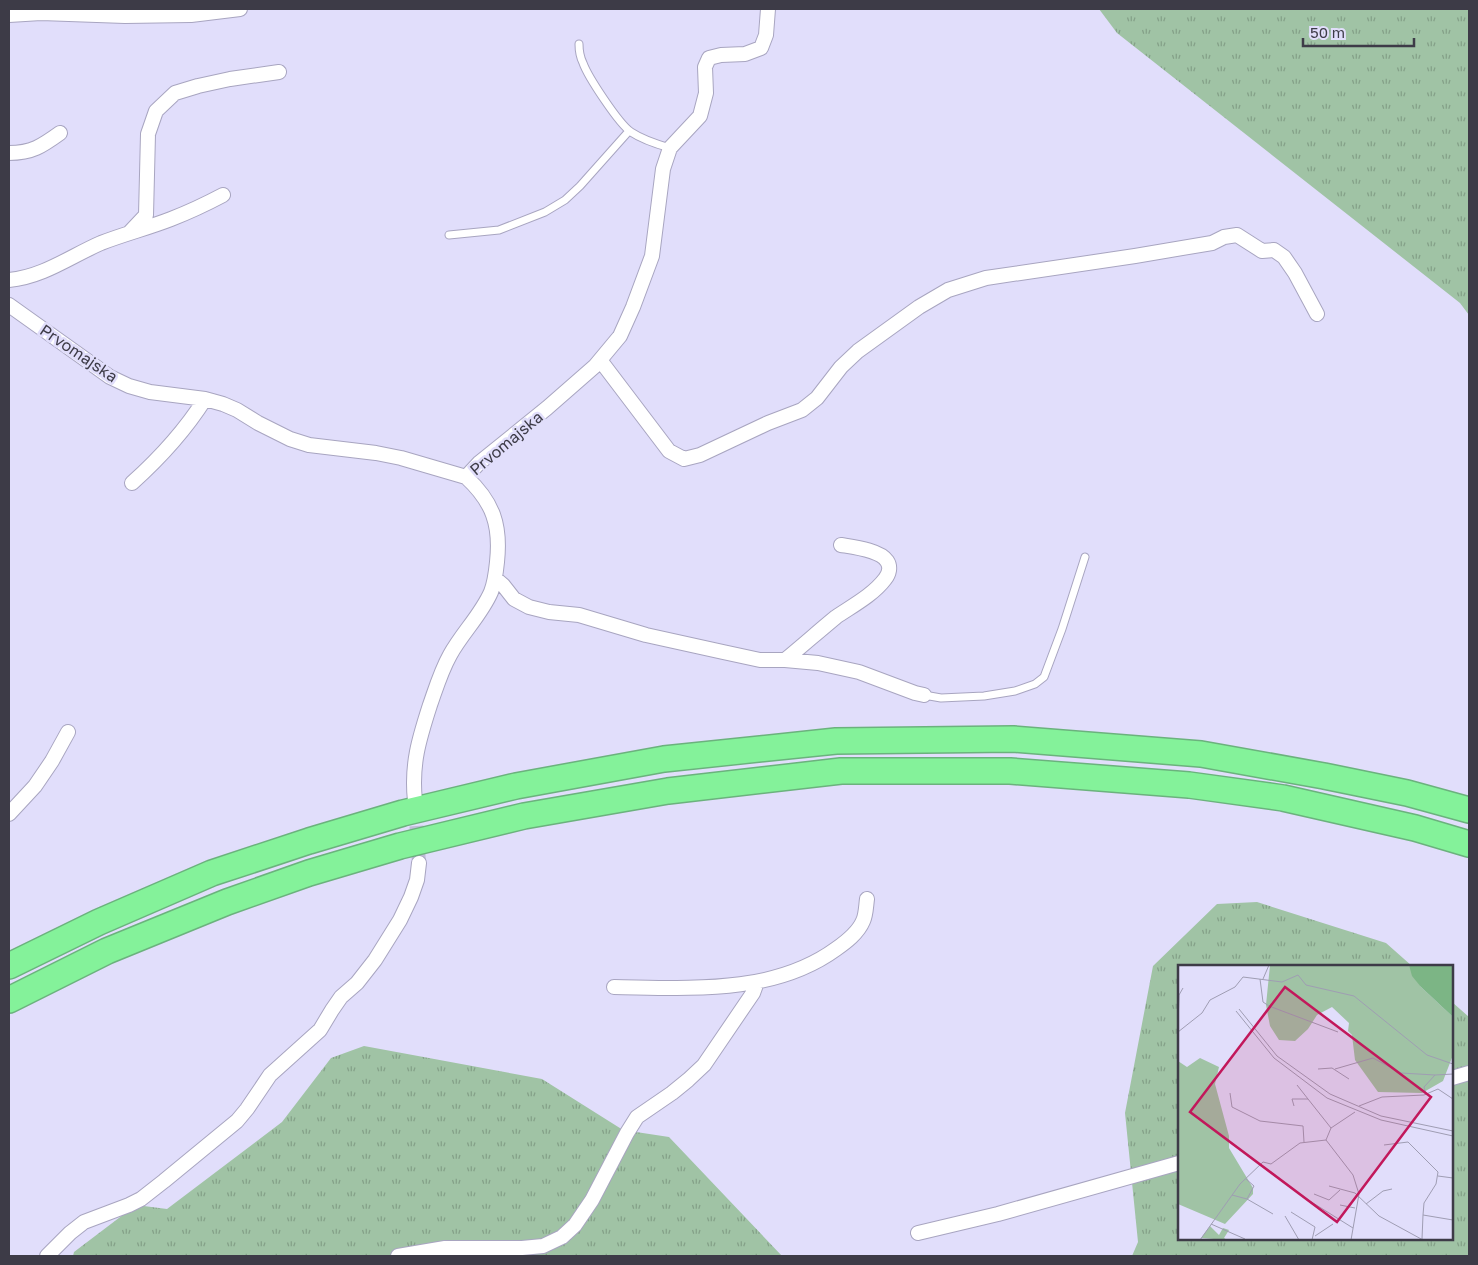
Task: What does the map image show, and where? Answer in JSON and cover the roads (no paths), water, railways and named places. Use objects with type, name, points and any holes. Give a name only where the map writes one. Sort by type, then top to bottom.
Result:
[{"type":"highway","points":[[9,966],[99,922],[212,873],[309,841],[403,813],[516,786],[664,759],[836,741],[1013,739],[1200,754],[1324,776],[1469,810]]},
{"type":"highway","points":[[9,1000],[107,951],[227,902],[309,873],[400,846],[524,816],[668,791],[841,771],[1010,771],[1189,785],[1283,798],[1415,828],[1469,844]]},
{"type":"street","points":[[9,15],[41,12],[125,16],[191,15],[240,9]]},
{"type":"street","name":"Prvomajska","points":[[9,305],[102,371],[128,386],[150,392],[223,404],[290,439],[309,445],[401,458],[466,477],[479,463],[547,408],[600,360],[620,336],[652,256],[663,169],[670,148],[700,116],[706,93],[705,67],[709,58],[721,55],[744,54],[761,48],[766,34],[768,9]]},
{"type":"street","points":[[130,232],[146,215],[148,134],[156,111],[175,93],[230,79],[279,72]]},
{"type":"street","points":[[9,153],[30,151],[42,146],[60,133]]},
{"type":"street","points":[[9,280],[20,279],[44,271],[100,244],[169,220],[223,195]]},
{"type":"street","points":[[600,360],[669,451],[684,459],[700,455],[768,423],[802,410],[817,398],[841,367],[858,351],[919,307],[948,290],[986,278],[1212,243],[1224,237],[1237,235],[1262,250],[1274,250],[1284,257],[1295,273],[1317,314]]},
{"type":"street","points":[[132,482],[157,461],[205,400]]},
{"type":"street","points":[[415,801],[413,781],[418,740],[437,683],[449,656],[482,607],[496,579],[499,545],[497,524],[491,507],[478,489],[466,477]]},
{"type":"street","points":[[785,660],[835,618],[878,587],[886,578],[890,568],[887,560],[879,554],[841,545]]},
{"type":"street","points":[[496,579],[514,599],[529,607],[549,612],[579,615],[646,635],[760,660],[818,663],[859,672],[924,695]]},
{"type":"street","points":[[9,814],[35,786],[68,732]]},
{"type":"street","points":[[47,1256],[84,1222],[141,1199],[236,1121],[247,1109],[270,1075],[320,1030],[341,997],[357,983],[376,960],[400,920],[411,896],[419,863]]},
{"type":"street","points":[[614,987],[736,985],[757,982],[805,967],[828,955],[849,939],[863,922],[867,899]]},
{"type":"street","points":[[398,1256],[446,1248],[522,1248],[543,1246],[562,1237],[575,1225],[592,1200],[627,1132],[637,1117],[672,1094],[704,1064],[753,993],[757,982]]},
{"type":"street","points":[[1453,1078],[1469,1073]]},
{"type":"street","points":[[918,1233],[998,1214],[1178,1163]]},
{"type":"lane","points":[[579,44],[583,64],[590,78],[629,131],[644,140],[670,148]]},
{"type":"lane","points":[[449,235],[499,230],[545,212],[565,200],[580,186],[629,131]]},
{"type":"lane","points":[[924,695],[941,698],[1015,691],[1035,684],[1044,677],[1062,629],[1085,557]]},
{"type":"tunnel","points":[[415,805],[419,863]]}]
